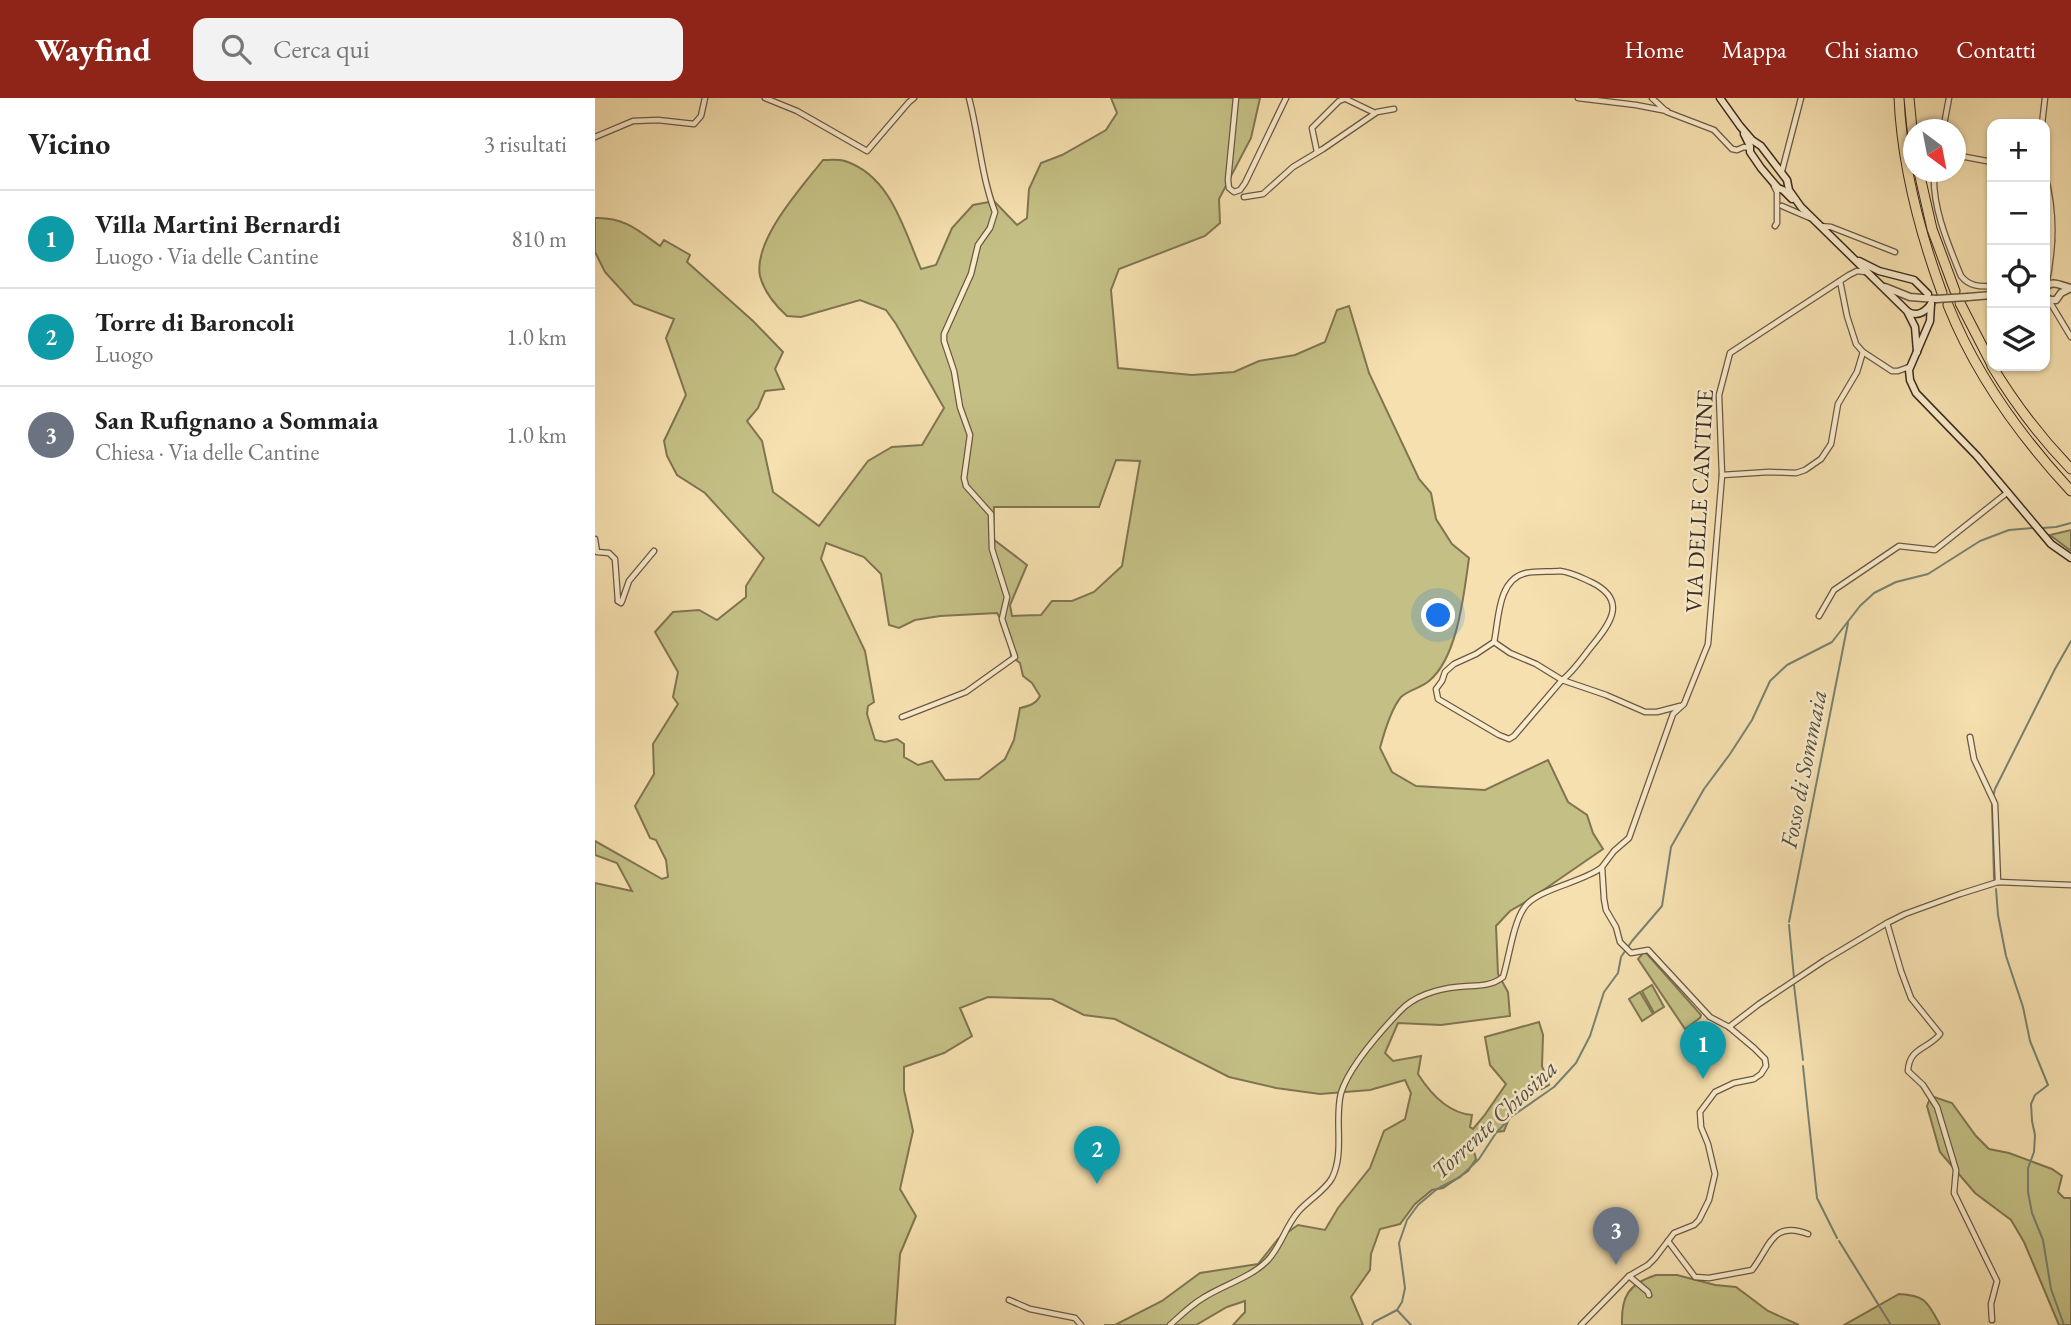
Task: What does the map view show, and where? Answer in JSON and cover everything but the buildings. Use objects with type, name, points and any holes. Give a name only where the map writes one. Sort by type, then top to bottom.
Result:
[{"type":"highway","points":[[1899,98],[1907,170],[1936,299]]},
{"type":"highway","points":[[1909,98],[1911,119]]},
{"type":"highway","points":[[1921,182],[1932,229],[1955,291]]},
{"type":"highway","points":[[1960,303],[1987,356]]},
{"type":"highway","points":[[1948,304],[1976,361],[2001,402],[2021,432],[2071,491]]},
{"type":"highway","points":[[1995,371],[2032,426],[2071,470]]},
{"type":"main road","points":[[1720,98],[1740,126],[1774,163],[1786,188],[1798,204],[1907,311],[1915,327],[1917,352]]},
{"type":"main road","points":[[1740,126],[1750,152],[1772,182],[1779,189],[1786,188]]},
{"type":"main road","points":[[1750,148],[1754,144],[1760,145]]},
{"type":"main road","points":[[1852,257],[1879,271],[1910,278],[1920,284],[1928,294]]},
{"type":"main road","points":[[1871,276],[1888,289],[1910,298],[1987,295]]},
{"type":"main road","points":[[2050,285],[2051,283],[2071,288]]},
{"type":"main road","points":[[2058,285],[2061,293]]},
{"type":"main road","points":[[2050,296],[2056,300],[2061,293],[2071,288]]},
{"type":"main road","points":[[1907,311],[1916,315],[1924,312],[1936,299]]},
{"type":"main road","points":[[1936,299],[1930,321],[1909,366],[1912,386],[1923,402],[1977,456],[2044,537],[2071,558]]},
{"type":"street","points":[[595,137],[633,121],[658,120],[694,124],[701,116],[705,98]]},
{"type":"street","points":[[765,98],[797,111],[867,151],[914,98]]},
{"type":"street","points":[[902,718],[965,692],[1015,657],[1002,619],[1007,597],[992,549],[991,514],[966,486],[964,478],[970,435],[960,407],[954,371],[944,341],[944,334],[971,274],[978,245],[990,228],[995,212],[988,194],[969,98]]},
{"type":"street","points":[[1236,98],[1228,180],[1229,188],[1234,192],[1240,190],[1245,183],[1286,98]]},
{"type":"street","points":[[1577,98],[1636,105],[1667,112],[1714,130],[1732,149],[1750,148]]},
{"type":"street","points":[[1652,98],[1667,112]]},
{"type":"street","points":[[1781,173],[1801,98]]},
{"type":"street","points":[[1945,119],[1949,98]]},
{"type":"street","points":[[2043,119],[2045,98]]},
{"type":"street","points":[[1318,152],[1312,128],[1339,101],[1346,99],[1375,113]]},
{"type":"street","points":[[1244,197],[1263,194],[1293,166],[1375,113],[1394,109]]},
{"type":"street","points":[[1742,148],[1743,134]]},
{"type":"street","points":[[1966,157],[1987,161]]},
{"type":"street","points":[[1774,163],[1784,160]]},
{"type":"street","points":[[1772,182],[1777,191],[1775,226]]},
{"type":"street","points":[[1934,182],[1939,213],[1961,276],[1973,285],[1987,286]]},
{"type":"street","points":[[2047,182],[2053,211],[2050,261]]},
{"type":"street","points":[[1776,209],[1786,188]]},
{"type":"street","points":[[1776,209],[1798,204]]},
{"type":"street","points":[[1782,206],[1813,220]]},
{"type":"street","points":[[1820,226],[1831,227],[1895,252]]},
{"type":"street","points":[[1849,275],[1854,266],[1852,257]]},
{"type":"street","name":"VIA DELLE CANTINE","points":[[1170,1325],[1201,1299],[1266,1262],[1279,1246],[1289,1223],[1330,1181],[1338,1153],[1341,1095],[1346,1080],[1354,1066],[1401,1010],[1423,995],[1458,986],[1489,985],[1503,978],[1523,908],[1532,899],[1578,881],[1602,867],[1614,851],[1629,838],[1673,714],[1684,704],[1709,644],[1722,475],[1719,396],[1730,353],[1849,275],[1860,271],[1871,276]]},
{"type":"street","points":[[2050,273],[2058,285]]},
{"type":"street","points":[[1840,281],[1852,333],[1863,352],[1892,371],[1909,366]]},
{"type":"street","points":[[2050,299],[2071,337]]},
{"type":"street","points":[[1722,475],[1796,473],[1821,458],[1831,444],[1838,404],[1857,372],[1863,352]]},
{"type":"street","points":[[1819,616],[1834,590],[1899,546],[1934,550],[2008,492]]},
{"type":"street","points":[[595,539],[597,552],[609,553],[615,559],[617,599],[620,602],[629,581],[654,551]]},
{"type":"street","points":[[1568,572],[1604,588],[1613,602],[1611,621],[1601,636],[1530,719],[1509,739],[1438,699],[1436,690],[1445,672],[1454,664],[1494,642],[1505,592],[1513,580],[1527,573],[1568,572]]},
{"type":"street","points":[[1494,642],[1562,680],[1645,712],[1684,704]]},
{"type":"street","points":[[1970,737],[1974,759],[1995,804],[1998,882]]},
{"type":"street","points":[[1581,1325],[1629,1276],[1648,1265],[1679,1230],[1694,1225],[1699,1220],[1709,1200],[1714,1174],[1708,1144],[1699,1120],[1703,1106],[1715,1092],[1734,1083],[1754,1079],[1762,1074],[1766,1066],[1765,1059],[1695,1003],[1648,950],[1627,950],[1606,910],[1602,867]]},
{"type":"street","points":[[1728,1027],[1759,1004],[1887,922],[1998,882],[2071,885]]},
{"type":"street","points":[[1887,922],[1911,998],[1940,1034],[1915,1053],[1910,1059],[1908,1070],[1931,1096],[1942,1118],[1956,1170],[1954,1193],[1997,1281],[1991,1304],[1992,1320]]},
{"type":"street","points":[[1668,1241],[1695,1277],[1709,1278],[1752,1270],[1773,1236],[1780,1231],[1799,1230],[1808,1234]]},
{"type":"street","points":[[1629,1276],[1649,1295]]},
{"type":"street","points":[[1009,1300],[1030,1308],[1075,1318],[1081,1325]]},
{"type":"shaded area","points":[[1111,98],[1260,98],[1251,138],[1219,199],[1220,223],[1205,236],[1119,269],[1111,290],[1118,368],[1192,375],[1234,372],[1259,361],[1295,355],[1325,342],[1337,310],[1349,306],[1369,373],[1419,479],[1431,493],[1436,519],[1452,544],[1469,558],[1458,624],[1447,657],[1429,681],[1397,702],[1380,748],[1392,772],[1416,786],[1485,790],[1548,760],[1568,802],[1587,815],[1593,833],[1603,849],[1510,911],[1496,926],[1498,974],[1508,992],[1510,1016],[1441,1025],[1398,1023],[1385,1053],[1393,1061],[1421,1056],[1418,1074],[1434,1095],[1448,1106],[1472,1115],[1470,1127],[1473,1129],[1506,1084],[1490,1065],[1485,1037],[1539,1022],[1543,1035],[1542,1066],[1549,1085],[1519,1101],[1504,1131],[1488,1133],[1471,1140],[1476,1159],[1468,1171],[1443,1188],[1432,1190],[1415,1204],[1400,1224],[1380,1229],[1371,1254],[1370,1270],[1351,1297],[1363,1325],[1233,1325],[1245,1312],[1245,1301],[1227,1307],[1196,1325],[1115,1325],[1162,1301],[1200,1273],[1258,1264],[1278,1239],[1298,1225],[1325,1230],[1338,1208],[1370,1168],[1384,1131],[1405,1119],[1411,1093],[1405,1080],[1370,1090],[1320,1094],[1276,1088],[1229,1077],[1115,1019],[1084,1015],[1052,999],[988,997],[960,1008],[972,1036],[944,1053],[904,1067],[904,1090],[913,1131],[900,1189],[916,1216],[900,1254],[895,1325],[595,1325],[595,883],[632,891],[617,863],[595,855],[595,841],[662,879],[668,877],[666,860],[656,840],[650,838],[635,806],[654,774],[653,744],[678,704],[673,697],[678,672],[655,632],[673,612],[699,610],[717,620],[746,597],[746,586],[764,558],[705,493],[677,475],[667,456],[664,441],[686,395],[666,338],[674,319],[634,304],[605,272],[595,252],[595,218],[623,222],[660,246],[664,240],[690,255],[687,262],[783,352],[775,369],[784,389],[765,391],[758,408],[747,421],[762,441],[773,492],[819,526],[868,461],[892,447],[922,445],[944,408],[886,310],[860,300],[801,317],[787,316],[764,288],[760,276],[760,262],[764,246],[781,215],[823,160],[845,161],[861,168],[885,191],[902,222],[921,269],[936,265],[952,228],[973,205],[994,201],[1017,225],[1027,218],[1029,189],[1041,163],[1062,155],[1106,130],[1117,113]],"holes":[[[1116,460],[1140,461],[1122,566],[1094,592],[1072,601],[1052,601],[1041,615],[1012,616],[1010,605],[1027,565],[993,539],[994,507],[1099,507]],[[826,543],[864,557],[881,574],[889,625],[899,628],[915,620],[940,616],[997,613],[1009,633],[1011,656],[1020,663],[1023,676],[1032,683],[1040,696],[1032,704],[1020,708],[1014,740],[1005,759],[979,779],[945,780],[932,761],[918,765],[904,757],[904,744],[897,739],[885,742],[875,740],[867,714],[868,706],[874,702],[865,651],[821,559]]]},
{"type":"shaded area","points":[[2071,530],[2071,551],[2050,535]]},
{"type":"shaded area","points":[[1644,952],[1701,1015],[1685,1029],[1638,959]]},
{"type":"shaded area","points":[[1652,985],[1664,1007],[1654,1013],[1642,991]]},
{"type":"shaded area","points":[[1640,992],[1653,1014],[1642,1021],[1629,999]]},
{"type":"shaded area","points":[[1931,1096],[1952,1103],[1989,1149],[2009,1153],[2052,1169],[2062,1176],[2058,1192],[2064,1198],[2071,1198],[2071,1325],[2059,1325],[2024,1242],[2011,1220],[1975,1193],[1940,1152],[1927,1106]]},
{"type":"shaded area","points":[[1656,1275],[1677,1275],[1715,1285],[1736,1287],[1768,1311],[1799,1325],[1622,1325],[1623,1307],[1628,1293],[1639,1283]]},
{"type":"shaded area","points":[[1899,1294],[1921,1298],[1940,1325],[1844,1325]]},
{"type":"waterway","points":[[2042,528],[2071,523]]},
{"type":"waterway","name":"Torrente Chiosina","points":[[1372,1325],[1397,1310],[1402,1302],[1405,1288],[1399,1243],[1407,1220],[1418,1205],[1437,1189],[1460,1177],[1479,1159],[1496,1133],[1511,1117],[1554,1087],[1576,1063],[1590,1036],[1604,992],[1618,973],[1621,957],[1662,906],[1671,847],[1704,789],[1752,720],[1770,681],[1787,665],[1832,642],[1860,606],[1874,593],[1896,582],[1928,574],[1980,541],[2009,530],[2033,528]]},
{"type":"waterway","name":"Fosso di Sommaia","points":[[1789,922],[1848,623]]},
{"type":"waterway","points":[[1993,797],[2071,641]]},
{"type":"waterway","points":[[1992,803],[1994,879]]},
{"type":"waterway","points":[[1996,889],[2006,956],[2023,1007],[2030,1041],[2048,1085],[2035,1095],[2031,1104],[2035,1135],[2034,1152],[2028,1168],[2028,1192],[2032,1213],[2043,1240],[2051,1289],[2064,1325]]},
{"type":"waterway","name":"Fosso di Sommaia","points":[[1789,925],[1794,978]]},
{"type":"waterway","name":"Fosso di Sommaia","points":[[1794,985],[1803,1060]]},
{"type":"waterway","name":"Fosso di Sommaia","points":[[1803,1066],[1817,1198],[1837,1238]]},
{"type":"waterway","name":"Fosso di Sommaia","points":[[1839,1241],[1891,1325]]},
{"type":"waterway","points":[[1397,1310],[1411,1325]]},
{"type":"place","name":"Villa Martini Bernardi","points":[[1703,1079]]},
{"type":"place","name":"Torre di Baroncoli","points":[[1097,1184]]},
{"type":"place","name":"San Rufignano a Sommaia","points":[[1616,1265]]}]
